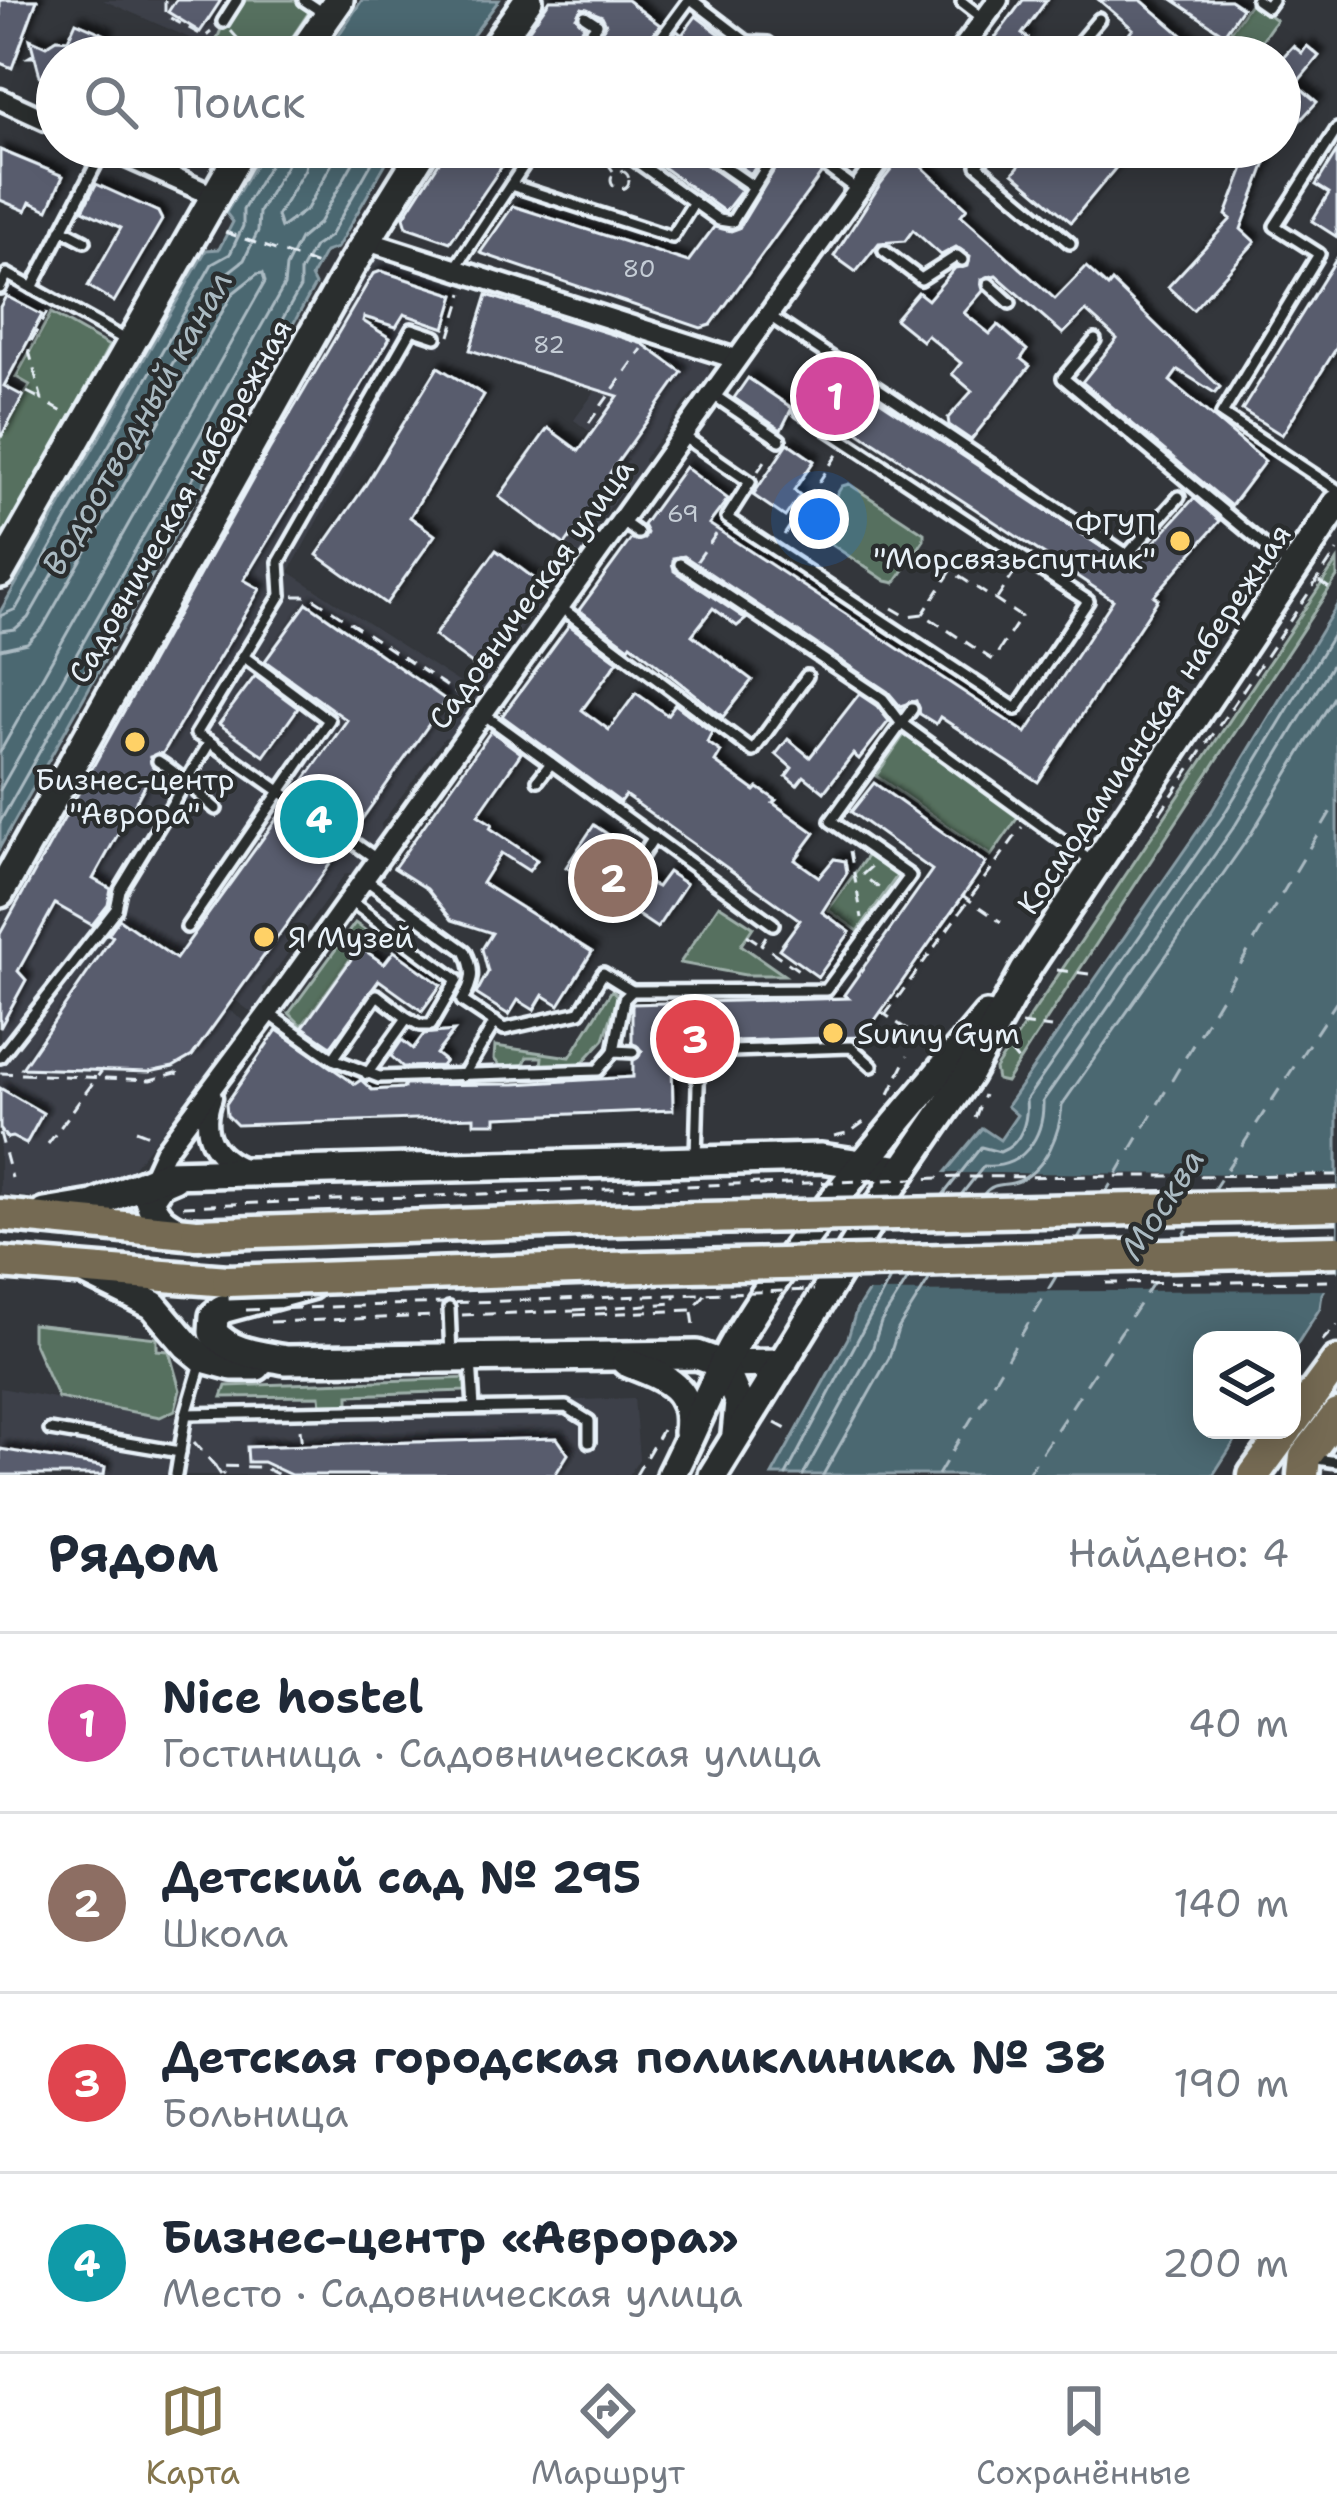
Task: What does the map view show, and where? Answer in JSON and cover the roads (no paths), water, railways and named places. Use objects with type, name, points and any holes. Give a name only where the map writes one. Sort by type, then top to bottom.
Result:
[{"type":"main road","points":[[503,36],[528,0]]},
{"type":"main road","points":[[309,36],[324,5]]},
{"type":"main road","points":[[0,573],[231,168]]},
{"type":"main road","name":"Садовническая набережная","points":[[0,893],[99,728],[367,241],[412,168]]},
{"type":"main road","name":"Космодамианская набережная","points":[[712,1475],[902,1170],[1037,975],[1096,865],[1306,575],[1337,504]]},
{"type":"main road","name":"Космодамианская набережная","points":[[671,1475],[673,1440],[747,1323],[864,1161],[1037,975]]},
{"type":"main road","points":[[4,1216],[93,1205],[152,1178],[185,1175],[821,1158],[902,1170]]},
{"type":"main road","points":[[185,1175],[160,1183],[149,1199],[163,1224],[1337,1205]]},
{"type":"main road","points":[[4,1216],[186,1224]]},
{"type":"main road","points":[[210,1348],[214,1316],[343,1276],[1337,1251]]},
{"type":"main road","points":[[0,1263],[84,1271],[239,1305]]},
{"type":"main road","points":[[84,1271],[153,1305],[187,1346],[210,1348],[252,1367],[286,1360],[697,1355],[722,1364],[782,1363]]},
{"type":"main road","points":[[617,1359],[655,1373],[683,1395],[691,1412],[673,1440]]},
{"type":"main road","points":[[1301,1410],[1337,1362]]},
{"type":"main road","points":[[722,1364],[739,1402],[734,1441]]},
{"type":"main road","points":[[1300,1469],[1337,1415]]},
{"type":"main road","points":[[1253,1475],[1279,1439]]},
{"type":"street","points":[[974,36],[998,0]]},
{"type":"street","points":[[0,99],[36,115]]},
{"type":"street","points":[[151,168],[214,196]]},
{"type":"street","name":"Садовническая улица","points":[[152,1178],[164,1151],[350,900],[768,315],[843,221],[874,168]]},
{"type":"street","points":[[367,241],[460,277],[736,359]]},
{"type":"street","name":"Садовническая улица","points":[[222,1077],[207,1111],[208,1142],[232,1164],[256,1174]]},
{"type":"lane","points":[[223,22],[237,0]]},
{"type":"lane","points":[[663,36],[691,0],[740,36]]},
{"type":"lane","points":[[1257,0],[1267,7],[1272,0]]},
{"type":"lane","points":[[962,2],[984,19]]},
{"type":"lane","points":[[585,16],[597,24],[588,36]]},
{"type":"lane","points":[[1085,36],[1099,19]]},
{"type":"lane","points":[[1337,129],[1276,226],[1319,254],[1222,414],[1337,490]]},
{"type":"lane","points":[[32,288],[93,168]]},
{"type":"lane","points":[[460,277],[522,168]]},
{"type":"lane","points":[[646,168],[719,220],[732,222],[764,168]]},
{"type":"lane","points":[[727,168],[752,185]]},
{"type":"lane","points":[[827,168],[857,190]]},
{"type":"lane","points":[[981,168],[1070,243]]},
{"type":"lane","points":[[511,184],[672,237],[694,202]]},
{"type":"lane","points":[[62,229],[86,241]]},
{"type":"lane","points":[[884,251],[921,279],[957,256],[962,260]]},
{"type":"lane","points":[[0,288],[8,274],[133,343]]},
{"type":"lane","points":[[988,284],[1010,303]]},
{"type":"lane","points":[[768,315],[1127,555],[1179,497]]},
{"type":"lane","points":[[287,796],[196,734],[280,595],[279,562],[412,328],[436,337]]},
{"type":"lane","points":[[1095,340],[1064,378],[1306,575]]},
{"type":"lane","points":[[682,435],[750,482],[727,518],[1016,710],[1088,601],[800,411],[835,359]]},
{"type":"lane","points":[[712,394],[780,440]]},
{"type":"lane","points":[[620,520],[638,533]]},
{"type":"lane","points":[[680,564],[883,699],[902,724],[1096,865]]},
{"type":"lane","points":[[560,606],[753,752],[807,676]]},
{"type":"lane","points":[[187,928],[287,796],[329,720],[243,656]]},
{"type":"lane","points":[[936,674],[944,662]]},
{"type":"lane","points":[[365,879],[465,951],[473,967],[471,986],[462,1000],[504,1029],[580,1012],[603,974],[632,991],[826,990],[910,877],[831,821],[912,709]]},
{"type":"lane","points":[[483,712],[773,924]]},
{"type":"lane","points":[[0,1057],[116,909],[120,890],[210,742]]},
{"type":"lane","points":[[158,761],[188,779],[195,792],[216,809]]},
{"type":"lane","points":[[538,780],[551,763]]},
{"type":"lane","points":[[634,866],[654,837]]},
{"type":"lane","points":[[348,839],[378,860]]},
{"type":"lane","points":[[333,1059],[377,995],[407,1018],[431,1025],[458,980],[350,900]]},
{"type":"lane","points":[[268,1013],[333,1059],[367,1074],[463,1076],[598,1070],[614,1051],[624,999],[632,991]]},
{"type":"lane","points":[[367,1074],[407,1018]]},
{"type":"lane","points":[[463,1076],[495,1022]]},
{"type":"lane","points":[[672,1051],[850,1047],[872,1066]]},
{"type":"lane","points":[[614,1051],[633,1052]]},
{"type":"lane","points":[[695,1160],[699,1052]]},
{"type":"lane","points":[[449,1312],[474,1408]]},
{"type":"lane","points":[[176,1475],[186,1414],[210,1348]]},
{"type":"lane","points":[[186,1414],[574,1408],[589,1421],[590,1442]]},
{"type":"lane","points":[[50,1430],[180,1447]]},
{"type":"lane","points":[[1300,1469],[1337,1462]]},
{"type":"water","points":[[362,0],[499,0],[472,36],[338,36]]},
{"type":"water","name":"Водоотводный канал","points":[[253,168],[383,168],[337,248],[325,252],[311,277],[315,285],[0,847],[0,612],[206,250],[219,249],[233,222],[226,213]]},
{"type":"water","name":"Москва","points":[[1337,605],[1337,1270],[1301,1338],[1301,1331],[1193,1331],[1193,1439],[1236,1439],[1213,1475],[772,1475],[848,1338],[856,1311],[938,1181],[982,1128],[1000,1140],[1017,1115],[1007,1106],[1213,809]]},
{"type":"place","name":"Nice hostel","points":[[835,396]]},
{"type":"place","name":"ФГУП \"Морсвязьспутник\"","points":[[1180,541]]},
{"type":"place","name":"Бизнес-центр \"Аврора\"","points":[[135,742]]},
{"type":"place","name":"Бизнес-центр «Аврора»","points":[[319,819]]},
{"type":"place","name":"Детский сад № 295","points":[[613,878]]},
{"type":"place","name":"Я Музей","points":[[264,937]]},
{"type":"place","name":"Sunny Gym","points":[[833,1033]]},
{"type":"place","name":"Детская городская поликлиника № 38","points":[[695,1039]]}]
